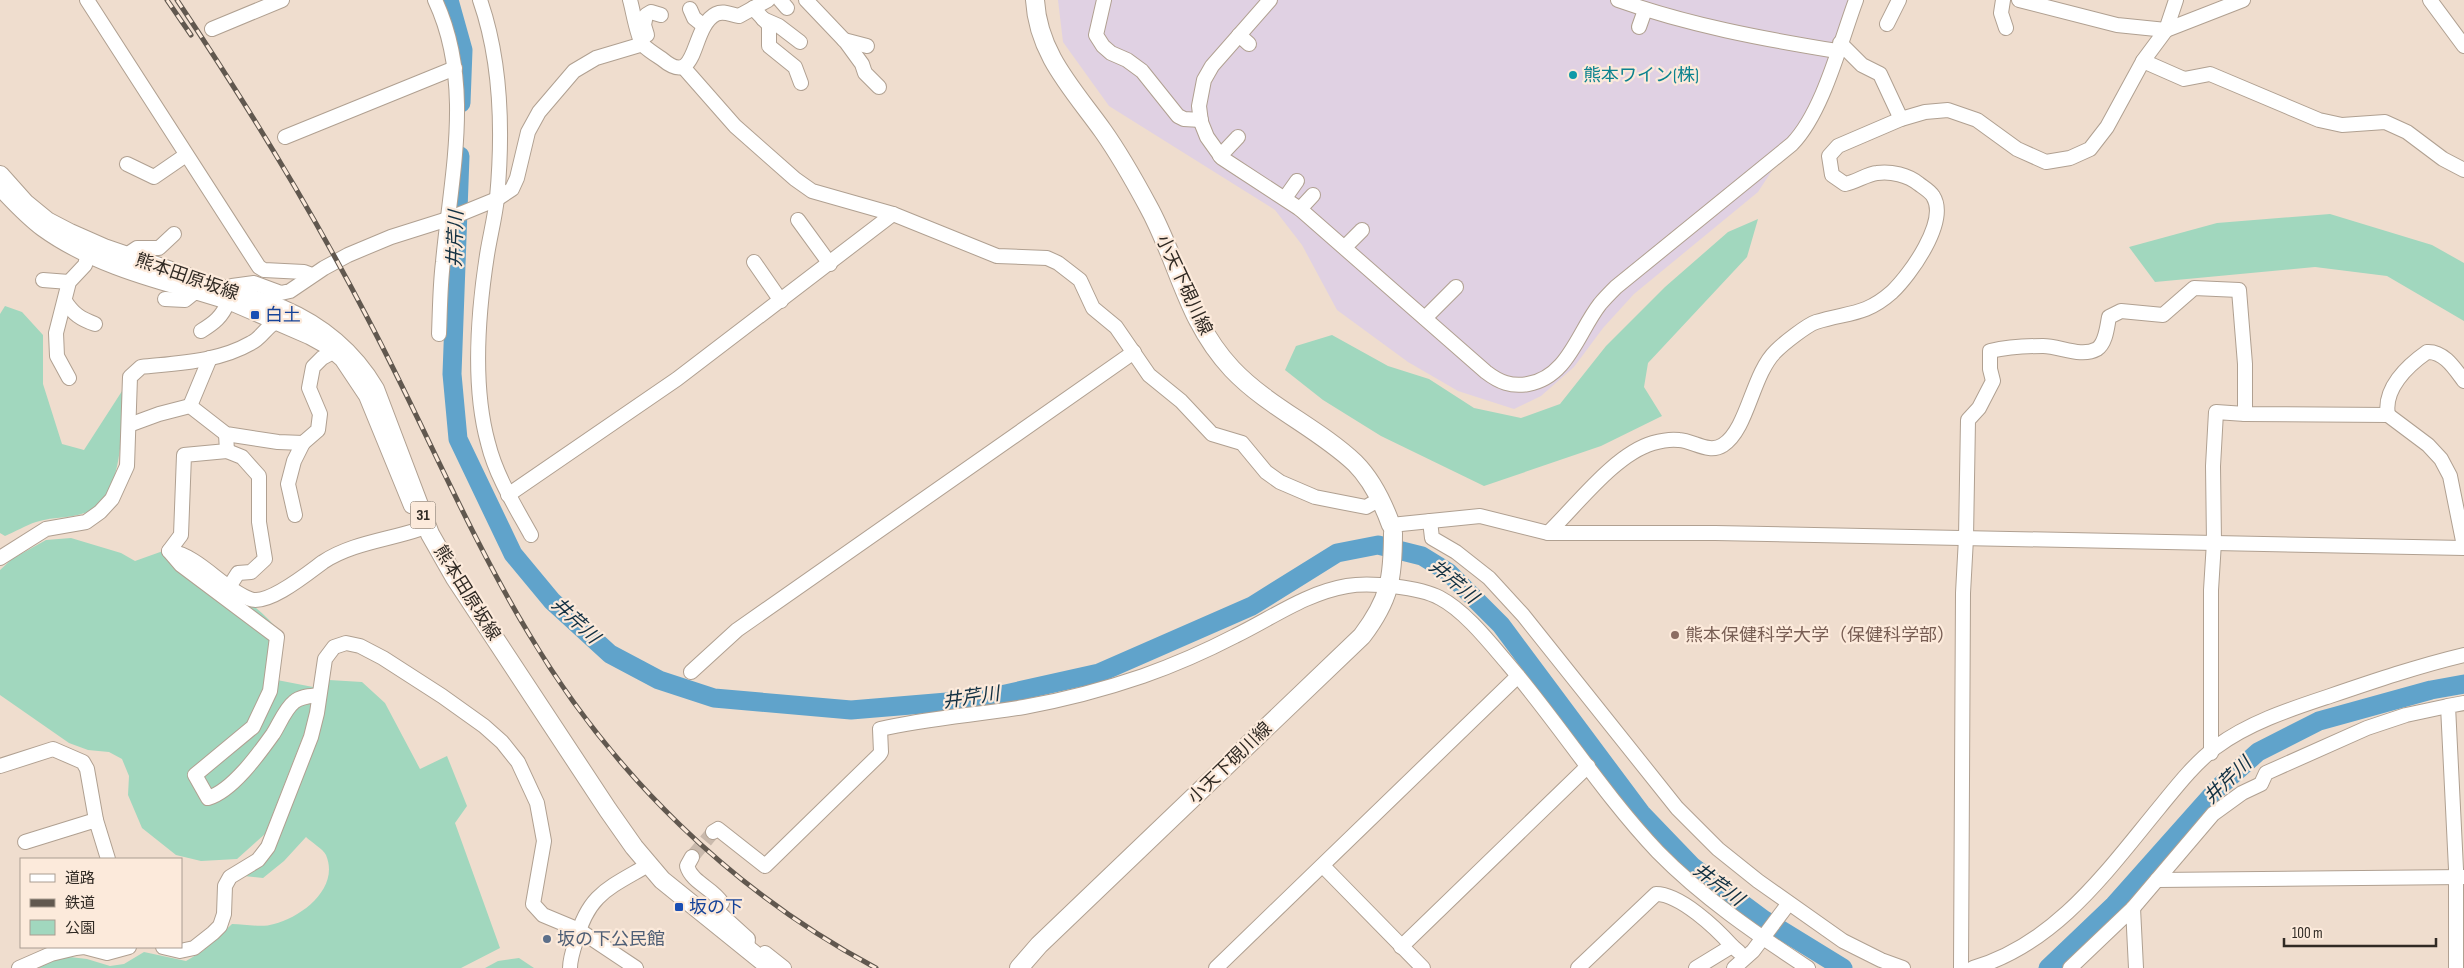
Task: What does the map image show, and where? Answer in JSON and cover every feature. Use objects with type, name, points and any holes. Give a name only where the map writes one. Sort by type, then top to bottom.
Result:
[{"type":"main road","name":"小天下硯川線","points":[[1019,968],[1039,945],[1362,636],[1376,617],[1390,584],[1394,561],[1392,533],[1380,499],[1356,464],[1259,393],[1233,370],[1213,346],[1192,312],[1150,209],[1132,176],[1103,132],[1052,62],[1036,18],[1034,0]]},
{"type":"main road","name":"熊本田原坂線","points":[[0,175],[25,202],[48,221],[70,233],[104,248],[307,320],[328,334],[363,369],[375,389],[430,534],[455,578],[608,810],[648,865],[688,904],[747,944],[771,968]]},
{"type":"street","points":[[87,0],[259,267],[264,270],[304,272],[312,275]]},
{"type":"street","points":[[212,29],[282,0]]},
{"type":"street","points":[[435,0],[450,38],[455,68],[457,126],[442,262],[439,334]]},
{"type":"street","points":[[480,0],[487,20],[496,62],[499,112],[493,201],[481,310],[479,349],[482,410],[488,444],[508,495],[532,535]]},
{"type":"street","points":[[630,0],[647,47],[676,69],[684,68],[693,56],[697,40],[704,26],[716,14],[724,12],[739,16],[768,0]]},
{"type":"street","points":[[724,0],[729,14]]},
{"type":"street","points":[[806,0],[844,40],[862,64],[865,73],[879,87]]},
{"type":"street","points":[[1104,0],[1096,34],[1102,46],[1142,71],[1178,116],[1184,120],[1201,120]]},
{"type":"street","points":[[1270,0],[1244,40],[1212,66],[1204,80],[1199,106],[1201,120],[1207,137],[1220,156],[1235,168],[1300,209],[1496,380],[1509,385],[1522,385],[1546,378],[1560,368],[1600,303],[1616,287],[1803,133],[1816,108],[1856,0]]},
{"type":"street","points":[[1618,0],[1637,15],[1763,37],[1838,47],[1862,65],[1880,74],[1901,119]]},
{"type":"street","points":[[1887,24],[1898,0]]},
{"type":"street","points":[[2003,0],[2001,12],[2006,28]]},
{"type":"street","points":[[2018,0],[2117,25],[2166,30],[2243,0]]},
{"type":"street","points":[[1548,533],[1624,456],[1653,443],[1679,440],[1708,448],[1721,446],[1732,438],[1760,374],[1776,351],[1815,323],[1848,316],[1873,307],[1894,290],[1929,243],[1934,231],[1936,204],[1933,196],[1909,176],[1876,173],[1858,182],[1845,184],[1832,175],[1830,156],[1838,146],[1901,119],[1925,112],[1948,110],[1977,120],[2017,149],[2046,162],[2070,158],[2090,149],[2101,134],[2122,102],[2143,61],[2166,30],[2176,0]]},
{"type":"street","points":[[2430,0],[2464,46]]},
{"type":"street","points":[[753,8],[769,25],[769,46],[795,67],[800,83]]},
{"type":"street","points":[[690,9],[694,18],[704,26]]},
{"type":"street","points":[[647,47],[644,25],[646,15],[651,12],[661,15]]},
{"type":"street","points":[[764,19],[779,26],[800,42]]},
{"type":"street","points":[[844,40],[866,46]]},
{"type":"street","points":[[201,332],[215,323],[235,295],[254,283],[281,293],[290,291],[312,275],[348,255],[391,237],[448,220],[493,201],[512,189],[517,178],[528,132],[538,112],[574,71],[596,58],[647,47]]},
{"type":"street","points":[[2143,61],[2184,79],[2210,74],[2319,120],[2342,125],[2385,122],[2407,132],[2464,170]]},
{"type":"street","points":[[285,137],[455,68]]},
{"type":"street","points":[[684,68],[735,126],[795,179],[812,191],[893,214],[997,256],[1047,258],[1058,263],[1080,280],[1093,308],[1116,327],[1149,375],[1181,401],[1212,434],[1242,443],[1266,472],[1280,482],[1314,497],[1366,507],[1380,499]]},
{"type":"street","points":[[1220,156],[1238,137]]},
{"type":"street","points":[[128,164],[154,177],[186,155]]},
{"type":"street","points":[[0,165],[37,204],[55,218],[78,231],[235,295],[274,323],[308,337],[333,352],[355,378],[366,396],[430,550]]},
{"type":"street","points":[[1285,198],[1297,181]]},
{"type":"street","points":[[0,189],[27,218],[62,242],[117,268],[195,292],[235,295]]},
{"type":"street","points":[[1300,209],[1313,195]]},
{"type":"street","points":[[508,495],[677,379],[893,214]]},
{"type":"street","points":[[798,220],[830,264]]},
{"type":"street","points":[[1345,247],[1362,230]]},
{"type":"street","points":[[132,252],[137,248],[159,248],[174,234]]},
{"type":"street","points":[[69,378],[57,356],[56,333],[69,282],[86,265],[88,254]]},
{"type":"street","points":[[754,262],[781,300]]},
{"type":"street","points":[[43,280],[69,282]]},
{"type":"street","points":[[1426,318],[1456,287]]},
{"type":"street","points":[[1961,968],[1963,593],[1968,420],[1979,408],[1993,381],[1990,369],[1990,351],[2007,347],[2046,346],[2083,352],[2097,349],[2104,341],[2109,318],[2121,311],[2162,315],[2194,288],[2239,290],[2244,355],[2245,414]]},
{"type":"street","points":[[165,299],[185,300],[195,292]]},
{"type":"street","points":[[64,301],[80,319],[95,324]]},
{"type":"street","points":[[0,558],[46,530],[86,522],[100,512],[112,499],[127,466],[130,377],[135,372],[141,367],[202,361],[253,342],[264,330],[274,323]]},
{"type":"street","points":[[295,515],[288,484],[294,461],[303,444],[318,430],[320,414],[309,388],[313,367],[322,358],[333,352]]},
{"type":"street","points":[[691,672],[737,630],[980,462],[1017,433],[1134,352]]},
{"type":"street","points":[[2388,415],[2386,404],[2390,390],[2427,352],[2434,352],[2440,355],[2464,381]]},
{"type":"street","points":[[190,406],[210,358]]},
{"type":"street","points":[[190,406],[226,434],[303,444]]},
{"type":"street","points":[[129,425],[159,414],[190,406]]},
{"type":"street","points":[[1392,533],[1430,521],[1480,516],[1548,533],[1966,538],[2214,542],[2464,547],[2450,476],[2442,459],[2428,445],[2388,415],[2216,412],[2213,466],[2214,542],[2211,590],[2211,752]]},
{"type":"street","points":[[226,434],[227,451]]},
{"type":"street","points":[[169,551],[180,535],[184,455],[227,451],[242,457],[259,476],[259,522],[264,559],[251,572],[238,573],[229,587]]},
{"type":"street","points":[[1430,521],[1432,538],[1456,552],[1489,578],[1523,614],[1677,808],[1718,849],[1758,881],[1843,941],[1881,960],[1903,968]]},
{"type":"street","points":[[169,551],[182,553],[229,587],[250,600],[259,601],[274,595],[333,556],[360,545],[399,536],[420,528]]},
{"type":"street","points":[[169,551],[181,565],[277,637],[270,691],[253,728],[195,774],[208,798],[221,794],[249,764],[272,735],[293,702],[302,697],[319,695]]},
{"type":"street","points":[[712,832],[718,829],[765,866],[879,755],[881,752],[880,729],[908,723],[1026,706],[1109,686],[1144,675],[1235,636],[1291,605],[1322,592],[1350,585],[1390,584],[1419,590],[1440,598],[1491,644],[1518,676],[1624,815],[1659,853],[1691,883],[1808,968]]},
{"type":"street","points":[[167,948],[180,951],[194,948],[220,926],[224,914],[225,886],[230,878],[258,860],[268,847],[311,737],[317,713],[325,658],[334,647],[346,642],[360,646],[442,696],[502,742],[518,762],[542,819],[544,841],[533,904],[543,915],[579,930],[636,968]]},
{"type":"street","points":[[1973,968],[2023,948],[2089,893],[2184,777],[2211,752],[2249,727],[2311,702],[2413,668],[2464,655]]},
{"type":"street","points":[[1216,968],[1518,676]]},
{"type":"street","points":[[2221,799],[2247,781],[2367,728],[2406,715],[2464,703]]},
{"type":"street","points":[[2448,706],[2460,873],[2456,968]]},
{"type":"street","points":[[0,766],[53,749],[83,762],[96,820],[108,858]]},
{"type":"street","points":[[1401,947],[1588,766]]},
{"type":"street","points":[[2070,968],[2133,908],[2213,814],[2260,784],[2266,773]]},
{"type":"street","points":[[25,842],[96,820]]},
{"type":"street","points":[[692,857],[687,866],[689,873],[718,897],[722,903],[715,909],[747,944],[784,968]]},
{"type":"street","points":[[570,968],[579,930],[593,900],[602,891],[648,865]]},
{"type":"street","points":[[1323,866],[1423,968]]},
{"type":"street","points":[[2161,876],[2460,873]]},
{"type":"street","points":[[1578,968],[1656,894],[1666,894],[1714,926],[1745,958]]},
{"type":"street","points":[[1734,968],[1765,936],[1785,908]]},
{"type":"street","points":[[2133,908],[2136,968]]},
{"type":"street","points":[[1696,968],[1732,946]]},
{"type":"street","points":[[20,968],[50,954],[72,948]]},
{"type":"street","points":[[88,948],[107,953],[125,948]]},
{"type":"shaded area","points":[[1058,0],[1852,0],[1807,117],[1758,192],[1634,294],[1603,328],[1574,367],[1541,396],[1514,409],[1458,391],[1408,362],[1337,310],[1302,245],[1275,210],[1109,106],[1063,42]]},
{"type":"green space","points":[[2330,214],[2432,245],[2464,263],[2464,321],[2387,276],[2315,267],[2155,282],[2129,247],[2217,223]]},
{"type":"green space","points":[[1758,219],[1747,257],[1648,363],[1644,387],[1662,416],[1601,446],[1484,486],[1381,436],[1323,400],[1285,370],[1296,346],[1332,335],[1388,366],[1429,379],[1474,408],[1521,418],[1560,404],[1606,346],[1665,287],[1728,232]]},
{"type":"green space","points":[[5,306],[22,312],[43,335],[43,384],[62,444],[84,450],[124,388],[121,436],[116,472],[110,488],[102,501],[92,510],[85,513],[36,522],[5,536],[0,533],[0,314]]},
{"type":"green space","points":[[71,538],[121,553],[135,561],[163,551],[212,578],[258,609],[283,636],[277,680],[313,687],[309,721],[265,834],[237,859],[201,861],[176,855],[142,828],[128,795],[129,776],[122,759],[109,752],[88,750],[69,743],[0,695],[0,570],[12,559],[46,540]]},
{"type":"green space","points":[[329,680],[362,682],[385,703],[420,769],[447,756],[467,806],[455,823],[500,948],[461,968],[38,968],[61,956],[87,959],[110,966],[124,964],[144,952],[186,961],[203,951],[232,924],[259,926],[274,924],[296,915],[316,899],[328,879],[329,867],[326,855],[306,837],[284,861],[263,878],[244,876],[258,865]]},
{"type":"green space","points":[[519,958],[534,968],[485,968],[498,961]]},
{"type":"waterway","name":"井芹川","points":[[449,0],[463,50],[461,103]]},
{"type":"waterway","name":"井芹川","points":[[460,156],[452,374],[458,439],[513,554],[552,601],[610,654],[659,680],[714,698],[851,710],[983,699],[1099,673],[1252,606],[1337,553],[1378,545],[1422,556],[1448,572],[1501,625],[1641,813],[1692,866],[1763,919],[1843,968]]},
{"type":"waterway","name":"井芹川","points":[[2048,968],[2114,905],[2219,787],[2258,752],[2319,721],[2431,690],[2464,684]]},
{"type":"tunnel","points":[[692,857],[713,832]]},
{"type":"railway","points":[[167,0],[191,35]]},
{"type":"railway","points":[[177,0],[253,117],[324,237],[388,358],[507,596],[562,685],[598,735],[680,825],[725,866],[823,938],[876,968]]},
{"type":"place","name":"熊本ワイン(株)","points":[[1573,75]]},
{"type":"place","name":"白土","points":[[255,315]]},
{"type":"place","name":"熊本保健科学大学（保健科学部）","points":[[1675,635]]},
{"type":"place","name":"坂の下","points":[[679,907]]},
{"type":"place","name":"坂の下公民館","points":[[547,939]]}]
